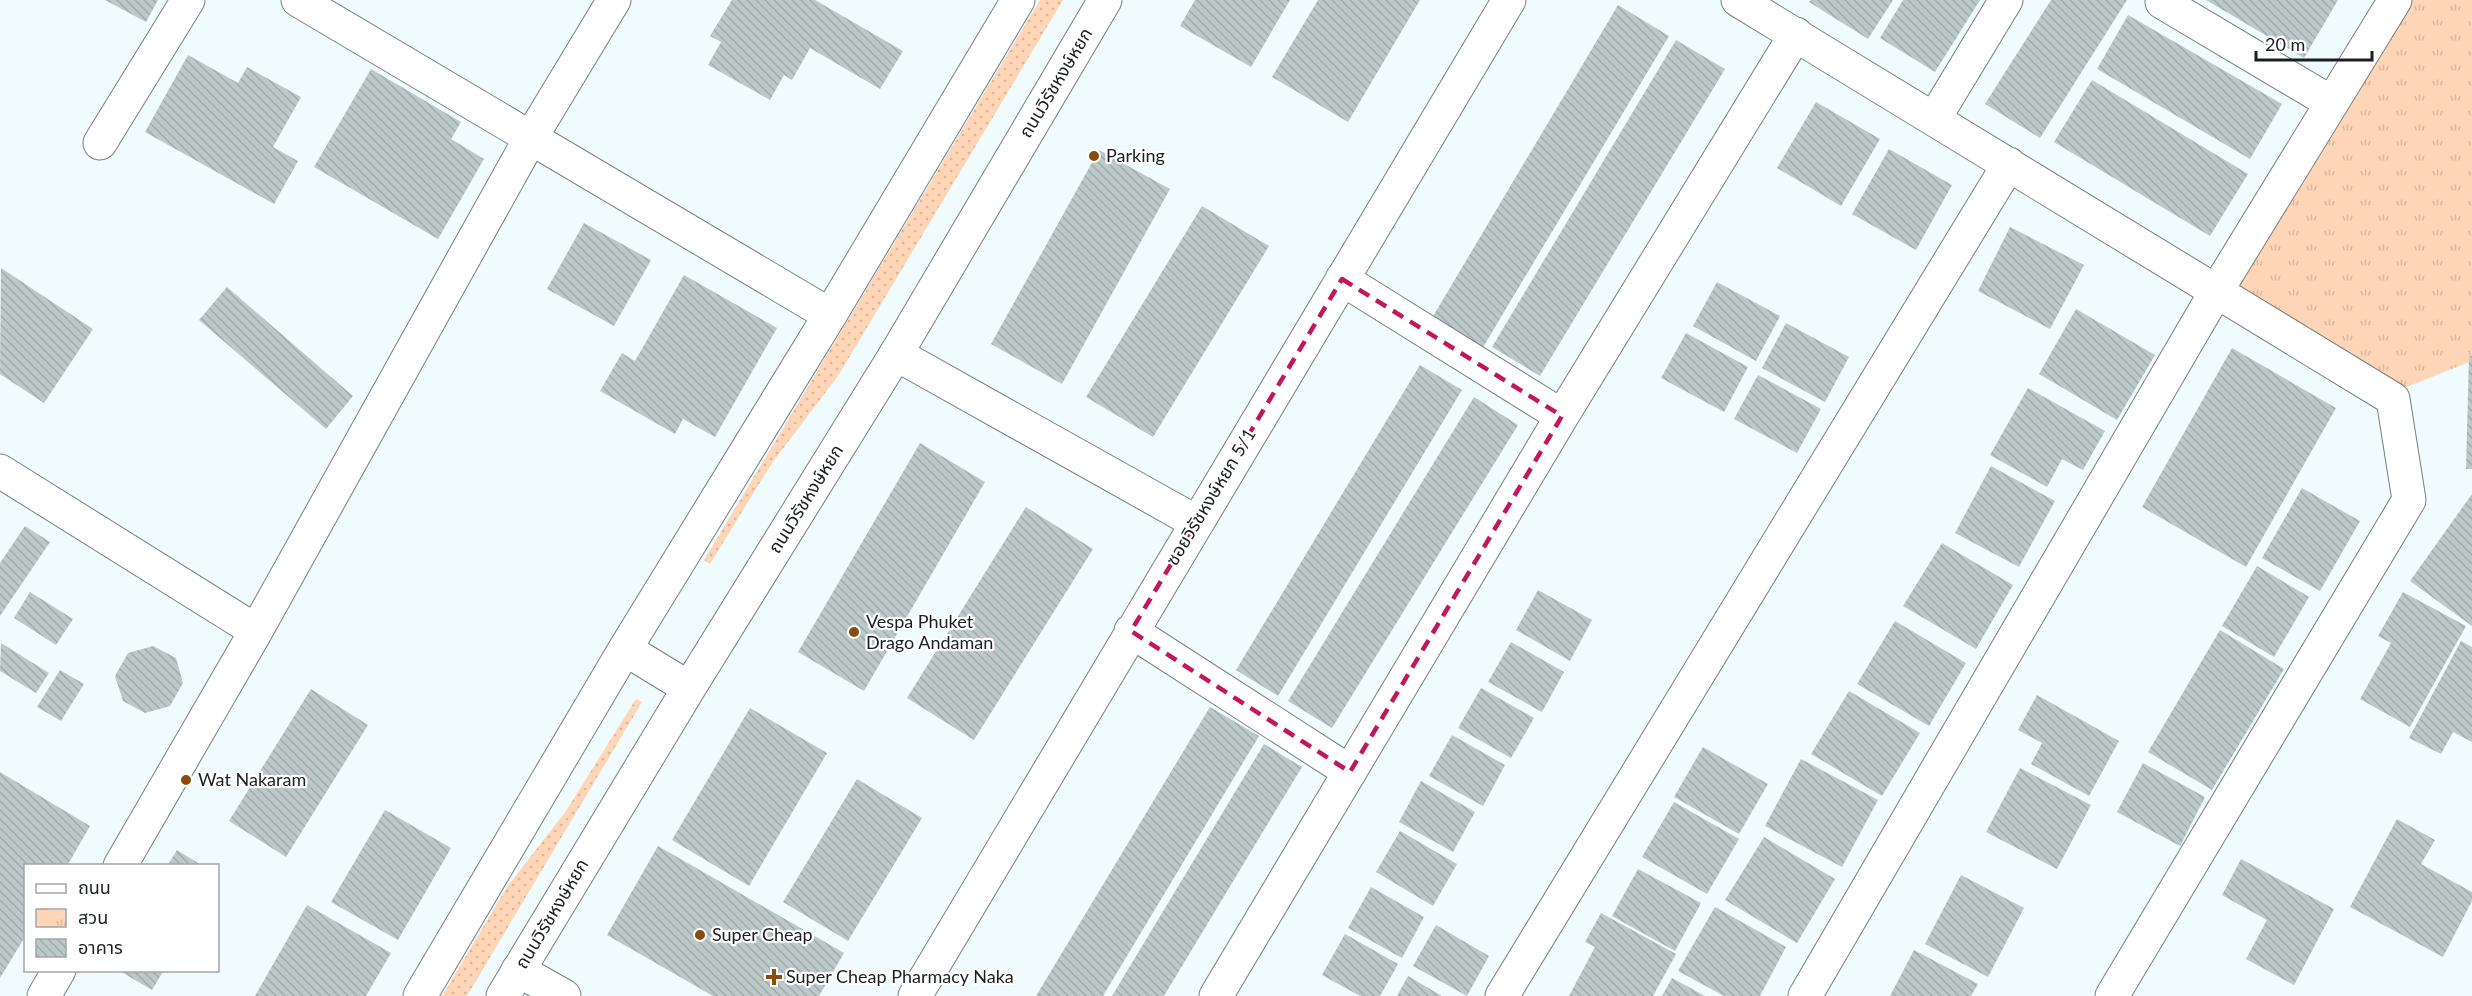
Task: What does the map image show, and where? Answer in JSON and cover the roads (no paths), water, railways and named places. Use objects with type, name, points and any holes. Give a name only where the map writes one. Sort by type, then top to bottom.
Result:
[{"type":"street","points":[[100,143],[188,0]]},
{"type":"street","points":[[298,0],[830,315]]},
{"type":"street","points":[[121,864],[256,631],[530,139],[614,0]]},
{"type":"street","points":[[420,996],[625,649],[830,315],[1017,0]]},
{"type":"street","name":"ถนนวิรัชหงษ์หยก","points":[[510,983],[689,687],[896,354],[1105,0]]},
{"type":"street","name":"ซอยวิรัชหงษ์หยก 5/1","points":[[915,996],[1509,0]]},
{"type":"street","points":[[1738,0],[1782,18],[1935,119],[2393,399],[2409,500],[2112,996]]},
{"type":"street","points":[[1935,119],[2006,0]]},
{"type":"street","points":[[1805,996],[2217,290],[2395,0]]},
{"type":"street","points":[[2162,2],[2331,103]]},
{"type":"street","points":[[1216,996],[1562,416],[1782,18]]},
{"type":"street","points":[[1502,996],[2009,164]]},
{"type":"street","points":[[1342,279],[1562,416]]},
{"type":"street","points":[[896,354],[1196,522]]},
{"type":"street","points":[[0,471],[256,631]]},
{"type":"street","points":[[1131,631],[1350,772]]},
{"type":"street","points":[[625,649],[689,687]]},
{"type":"street","points":[[44,996],[58,972]]},
{"type":"street","points":[[510,983],[564,996]]},
{"type":"place","name":"Parking","points":[[1094,156]]},
{"type":"place","name":"Vespa Phuket Drago Andaman","points":[[854,632]]},
{"type":"place","name":"Wat Nakaram","points":[[186,780]]},
{"type":"place","name":"Super Cheap","points":[[700,935]]},
{"type":"place","name":"Super Cheap Pharmacy Naka","points":[[774,977]]}]
